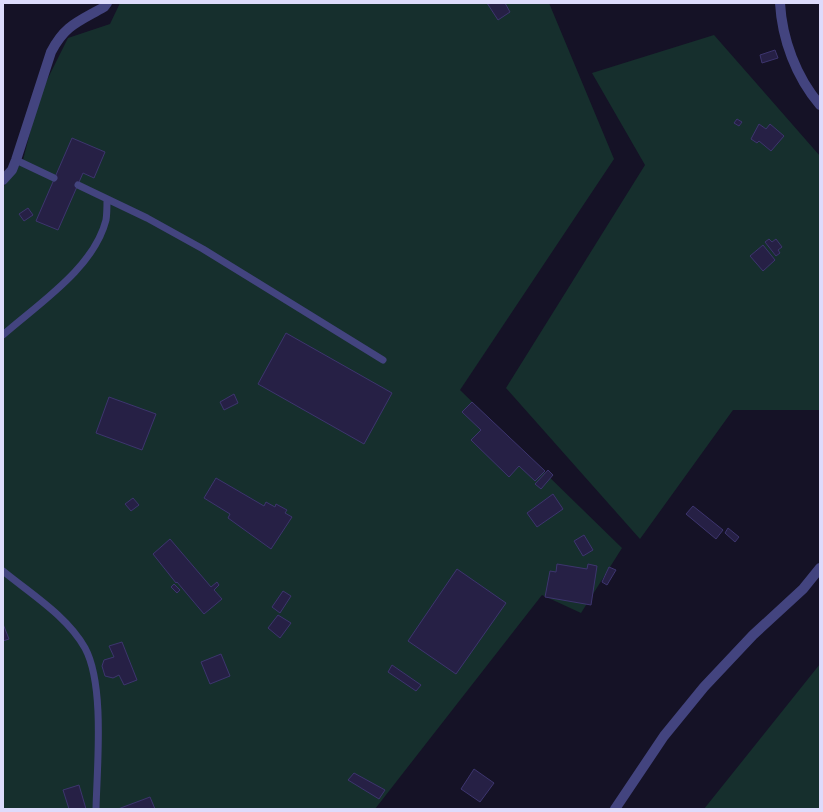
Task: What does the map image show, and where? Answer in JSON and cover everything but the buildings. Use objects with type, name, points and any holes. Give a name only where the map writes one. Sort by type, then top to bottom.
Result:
[{"type":"street","points":[[3,180],[12,170],[16,160],[50,52],[58,37],[66,29],[104,7],[107,3]]},
{"type":"street","points":[[780,3],[781,21],[790,55],[820,104]]},
{"type":"street","points":[[615,809],[664,736],[704,687],[753,635],[803,589],[820,568]]},
{"type":"lane","points":[[16,160],[54,178]]},
{"type":"lane","points":[[78,185],[148,218],[203,249],[383,360]]},
{"type":"lane","points":[[3,335],[84,263],[98,242],[106,220],[107,199]]},
{"type":"lane","points":[[3,571],[53,611],[70,628],[85,648],[94,671],[98,698],[96,809]]},
{"type":"green space","points":[[120,3],[549,3],[614,159],[460,390],[622,548],[581,613],[542,595],[375,809],[3,809],[3,187],[23,160],[40,94],[68,38],[110,24]]},
{"type":"green space","points":[[714,35],[820,156],[820,410],[733,410],[640,539],[506,388],[645,165],[592,73]]},
{"type":"green space","points":[[820,664],[820,809],[704,809]]}]
